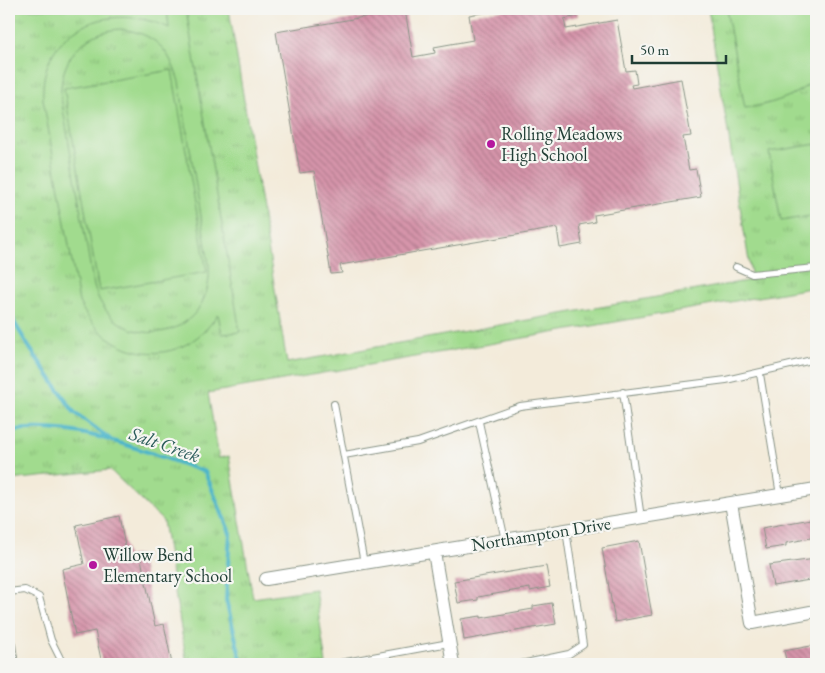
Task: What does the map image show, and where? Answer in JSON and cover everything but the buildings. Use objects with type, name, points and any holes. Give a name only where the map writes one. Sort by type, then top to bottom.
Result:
[{"type":"street","name":"Northampton Drive","points":[[266,579],[816,489]]},
{"type":"street","points":[[731,503],[752,623],[816,611]]},
{"type":"street","points":[[434,552],[453,664]]},
{"type":"street","points":[[9,644],[12,664]]},
{"type":"lane","points":[[736,267],[752,274],[816,268]]},
{"type":"lane","points":[[344,455],[418,442],[520,406],[760,374],[816,359]]},
{"type":"lane","points":[[760,374],[780,495]]},
{"type":"lane","points":[[623,392],[641,518]]},
{"type":"lane","points":[[334,404],[364,563]]},
{"type":"lane","points":[[479,422],[505,540]]},
{"type":"lane","points":[[521,664],[569,654],[583,645],[566,530]]},
{"type":"lane","points":[[9,592],[25,590],[39,597],[51,640],[64,664]]},
{"type":"lane","points":[[340,662],[449,644]]},
{"type":"green space","points":[[9,9],[229,9],[287,363],[752,280],[708,9],[816,9],[816,287],[208,393],[219,458],[229,456],[253,598],[315,589],[326,664],[187,664],[163,521],[110,470],[9,480]]},
{"type":"green space","points":[[167,9],[186,9],[240,332],[222,334],[218,314],[203,333],[185,345],[165,352],[146,352],[126,347],[108,337],[92,322],[79,302],[43,99],[45,74],[53,54],[66,38],[82,26],[102,19],[124,17],[146,20],[169,28]],"holes":[[[121,29],[133,31],[152,39],[159,45],[171,60],[179,82],[209,265],[206,292],[196,312],[179,326],[160,332],[139,331],[119,323],[103,306],[93,282],[61,97],[64,71],[76,50],[95,35]]]},
{"type":"green space","points":[[726,9],[816,9],[816,78],[808,85],[783,99],[745,108]]},
{"type":"green space","points":[[172,70],[207,272],[99,291],[64,88]]},
{"type":"green space","points":[[816,144],[816,215],[781,221],[769,152]]},
{"type":"waterway","points":[[9,306],[14,322],[29,347],[74,412],[110,439]]},
{"type":"waterway","name":"Salt Creek","points":[[9,431],[59,430],[108,439],[205,472],[230,533],[226,600],[242,664]]},
{"type":"place","name":"Rolling Meadows High School","points":[[491,144]]},
{"type":"place","name":"Willow Bend Elementary School","points":[[93,565]]}]
